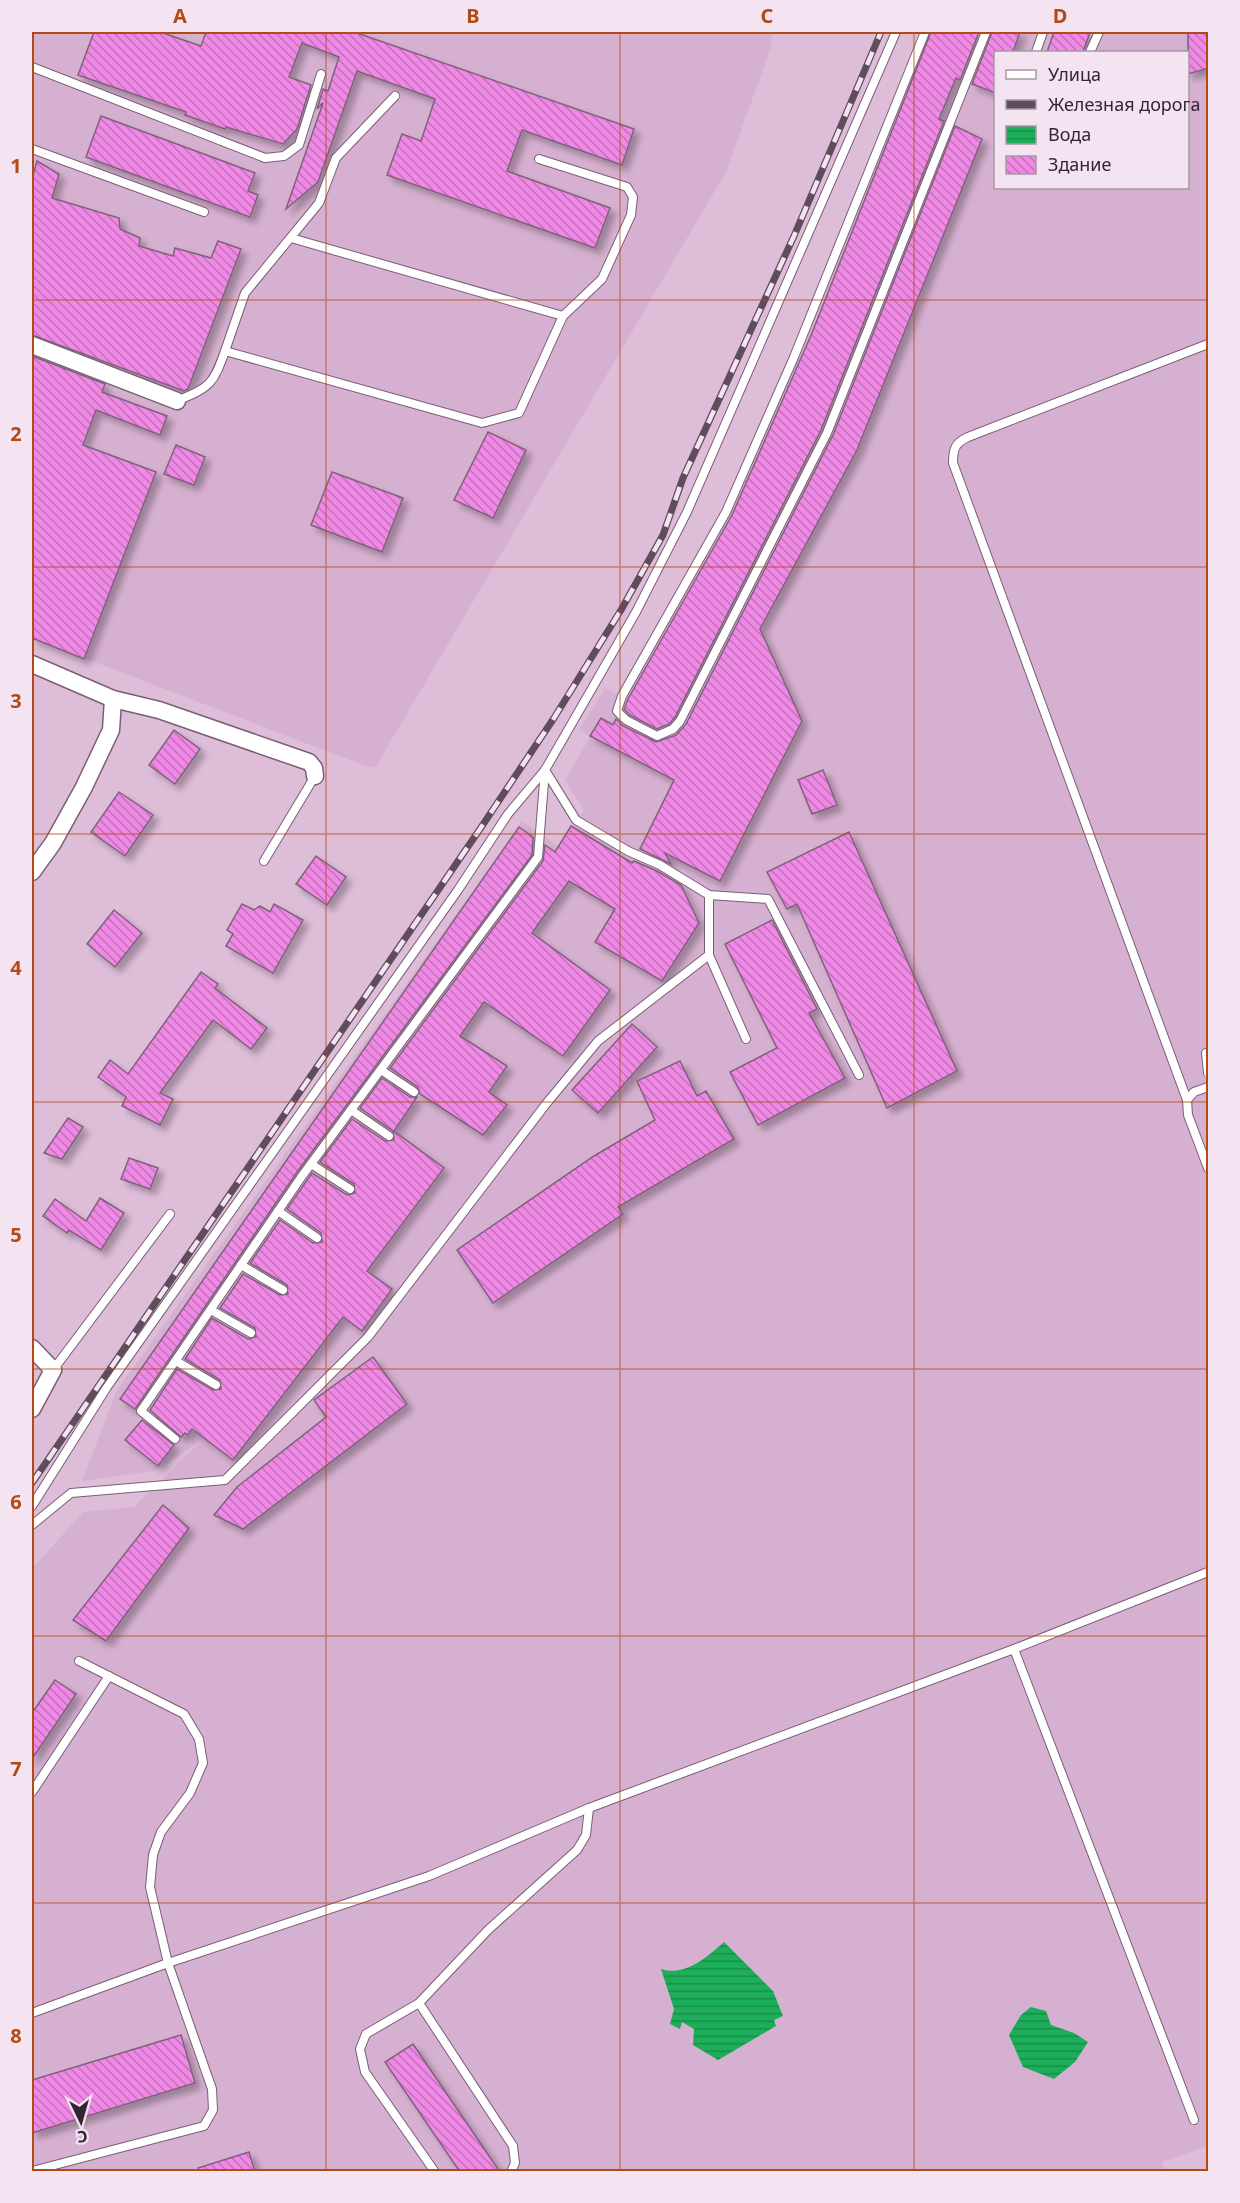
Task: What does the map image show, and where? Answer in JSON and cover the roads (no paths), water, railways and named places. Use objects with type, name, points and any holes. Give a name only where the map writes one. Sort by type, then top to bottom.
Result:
[{"type":"street","points":[[32,345],[177,401]]},
{"type":"street","points":[[32,664],[113,699],[159,710],[309,762],[314,768],[315,776]]},
{"type":"street","points":[[32,872],[53,843],[111,730],[113,699]]},
{"type":"street","points":[[32,1348],[53,1370],[32,1409]]},
{"type":"lane","points":[[32,1506],[107,1387],[444,909],[508,814],[545,770],[626,631],[687,512],[896,32]]},
{"type":"lane","points":[[925,32],[794,357],[726,512],[622,696],[617,711],[626,720],[657,736],[673,729],[680,721],[827,433],[986,32]]},
{"type":"lane","points":[[1036,51],[1044,32]]},
{"type":"lane","points":[[1090,51],[1099,32]]},
{"type":"lane","points":[[32,68],[265,158],[284,156],[299,144],[321,74]]},
{"type":"lane","points":[[177,401],[196,393],[215,378],[245,293],[319,203],[336,158],[395,96]]},
{"type":"lane","points":[[32,149],[204,212]]},
{"type":"lane","points":[[225,351],[482,423],[519,413],[563,316],[602,279],[631,215],[633,198],[627,187],[539,159]]},
{"type":"lane","points":[[291,238],[563,316]]},
{"type":"lane","points":[[1209,344],[968,436],[957,443],[953,452],[953,464],[1187,1100],[1188,1115],[1209,1168]]},
{"type":"lane","points":[[545,770],[576,820],[591,831],[660,865],[710,895],[768,899],[858,1075]]},
{"type":"lane","points":[[174,1439],[141,1411],[311,1164],[538,857],[545,770]]},
{"type":"lane","points":[[264,861],[315,776]]},
{"type":"lane","points":[[710,895],[708,955],[746,1039]]},
{"type":"lane","points":[[32,1525],[71,1493],[225,1480],[368,1337],[546,1104],[598,1041],[708,955]]},
{"type":"lane","points":[[1209,1053],[1206,1053],[1209,1073]]},
{"type":"lane","points":[[381,1070],[414,1092]]},
{"type":"lane","points":[[1187,1100],[1194,1092],[1209,1087]]},
{"type":"lane","points":[[351,1110],[389,1136]]},
{"type":"lane","points":[[311,1164],[350,1189]]},
{"type":"lane","points":[[278,1211],[317,1238]]},
{"type":"lane","points":[[53,1370],[170,1214]]},
{"type":"lane","points":[[241,1265],[283,1290]]},
{"type":"lane","points":[[211,1310],[251,1333]]},
{"type":"lane","points":[[176,1361],[216,1385]]},
{"type":"lane","points":[[32,2013],[168,1963],[429,1876],[589,1808],[1014,1649],[1209,1572]]},
{"type":"lane","points":[[1014,1649],[1194,2120]]},
{"type":"lane","points":[[32,2171],[204,2126],[213,2110],[212,2089],[168,1963],[150,1887],[153,1855],[161,1832],[190,1793],[203,1763],[200,1739],[184,1714],[79,1661]]},
{"type":"lane","points":[[32,1792],[110,1677]]},
{"type":"lane","points":[[435,2172],[366,2072],[360,2049],[366,2034],[419,2003],[488,1930],[577,1851],[586,1835],[589,1808]]},
{"type":"lane","points":[[419,2003],[513,2146],[514,2163],[511,2172]]},
{"type":"water","points":[[724,1942],[773,1991],[783,2016],[774,2020],[776,2026],[718,2060],[693,2045],[694,2029],[682,2022],[680,2029],[670,2024],[674,2009],[661,1969],[670,1971],[687,1968],[703,1959]]},
{"type":"water","points":[[1031,2007],[1046,2011],[1051,2025],[1074,2033],[1088,2042],[1075,2062],[1054,2079],[1023,2067],[1009,2035],[1021,2015]]},
{"type":"railway","points":[[32,1483],[480,829],[554,718],[621,610],[663,535],[683,478],[794,236],[881,32]]}]
